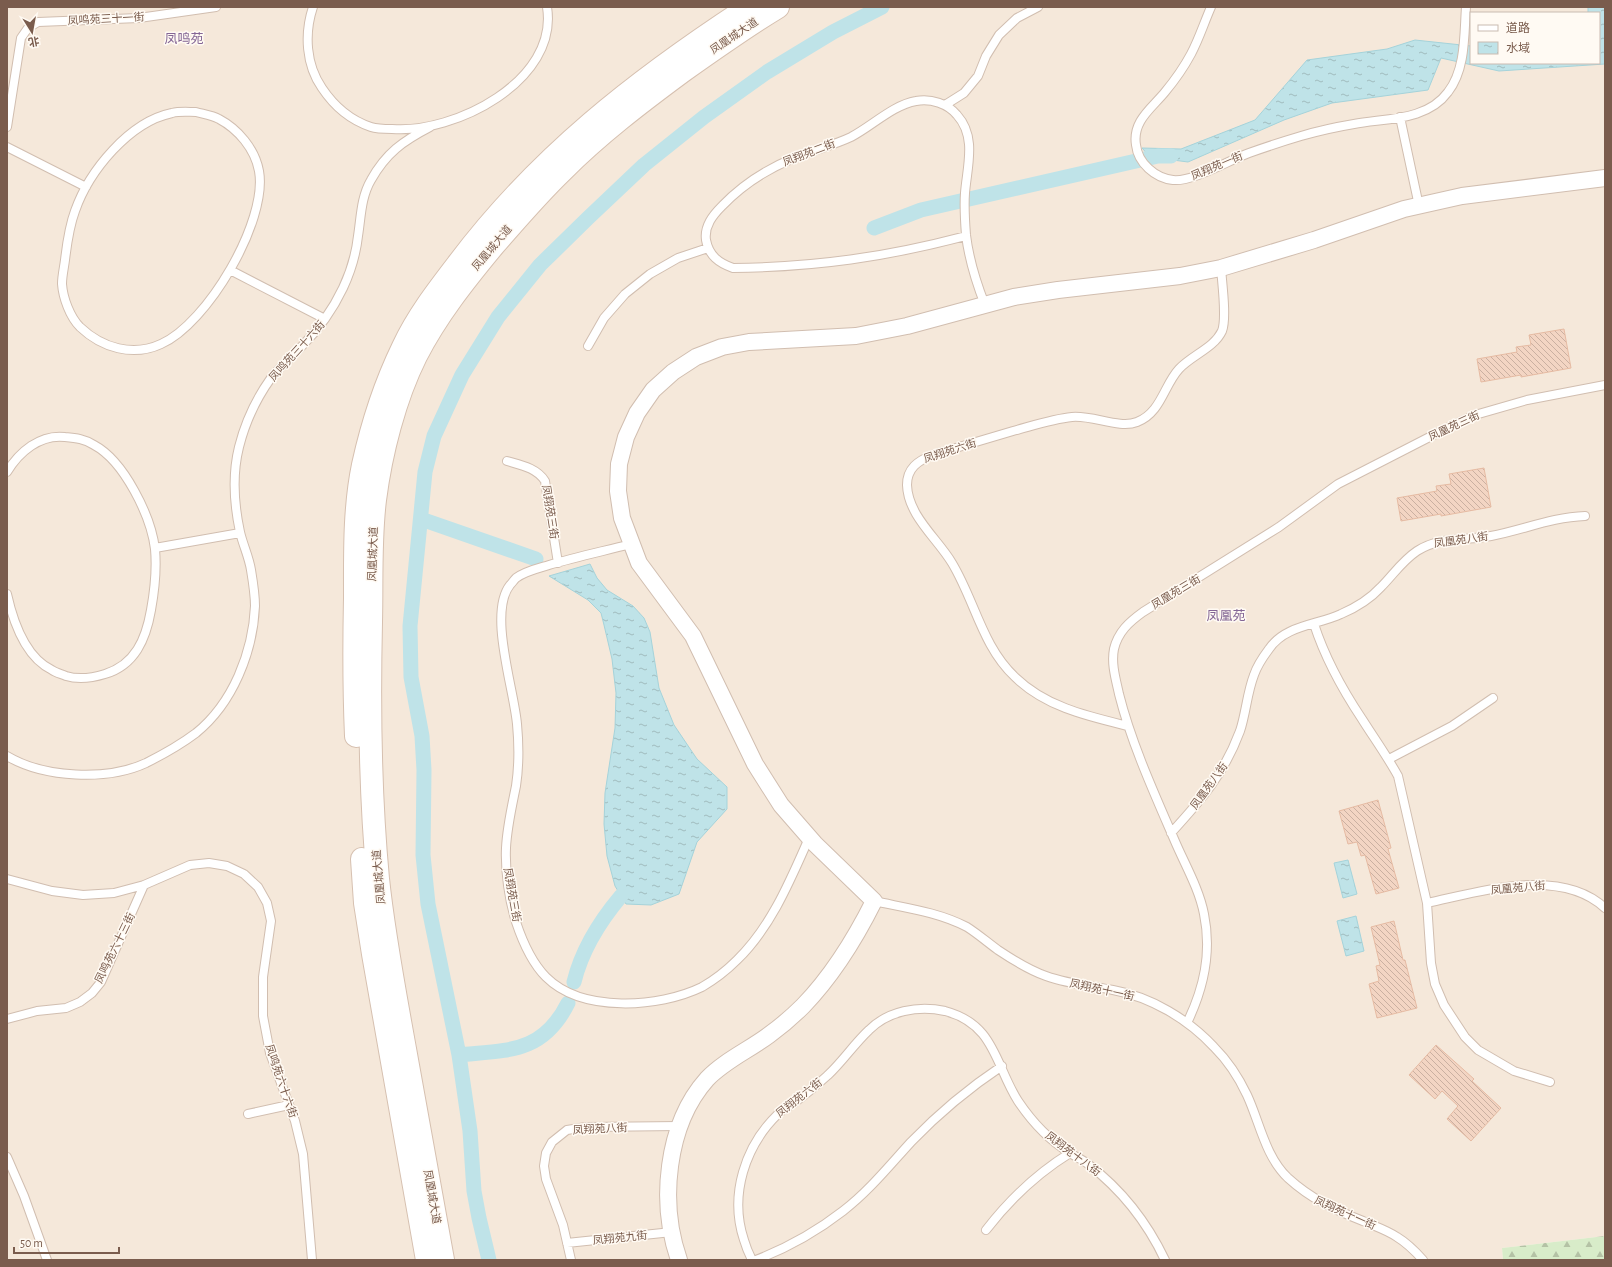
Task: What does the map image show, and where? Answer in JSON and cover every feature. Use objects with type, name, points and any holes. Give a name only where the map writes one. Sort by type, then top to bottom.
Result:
[{"type":"main road","name":"凤凰城大道","points":[[427,1260],[365,903],[361,842],[354,696],[355,552],[363,466],[374,423],[390,378],[404,346],[428,304],[498,213],[538,171],[591,122],[623,96],[694,44],[749,7]]},
{"type":"main road","name":"凤凰城大道","points":[[443,1260],[398,1009],[378,879],[370,718],[370,665],[375,502],[381,462],[392,421],[414,360],[431,329],[451,298],[521,213],[563,169],[649,96],[705,55],[778,7]]},
{"type":"street","points":[[679,1260],[672,1232],[669,1205],[669,1178],[673,1152],[680,1126],[691,1101],[708,1079],[731,1060],[774,1031],[802,1007],[832,973],[856,936],[874,901],[809,838],[784,810],[767,785],[744,743],[735,721],[693,636],[639,563],[622,518],[618,491],[619,464],[626,437],[637,413],[653,390],[673,372],[696,357],[722,347],[749,342],[856,336],[907,326],[1014,297],[1058,290],[1180,276],[1221,268],[1314,240],[1404,209],[1462,196],[1605,178]]},
{"type":"lane","name":"凤鸣苑三十一街","points":[[7,127],[21,38],[28,28],[38,22],[139,18],[216,7]]},
{"type":"lane","points":[[313,7],[307,32],[309,57],[316,80],[330,101],[349,117],[372,128],[401,130],[430,127],[458,119],[485,106],[509,90],[526,74],[538,56],[546,34],[547,7]]},
{"type":"lane","points":[[985,305],[974,275],[966,236],[964,200],[970,155],[969,140],[965,127],[957,115],[945,105],[964,93],[978,76],[986,56],[999,35],[1017,18],[1038,7]]},
{"type":"lane","name":"凤翔苑一街","points":[[1211,7],[1201,34],[1191,54],[1179,74],[1141,119],[1136,132],[1136,145],[1142,160],[1148,169],[1160,177],[1173,180],[1186,179],[1249,153],[1300,136],[1353,124],[1418,114],[1435,105],[1448,92],[1457,76],[1462,54],[1466,7]]},
{"type":"lane","name":"凤翔苑二街","points":[[708,248],[706,237],[707,225],[713,215],[742,187],[759,176],[795,157],[832,145],[850,137],[904,104],[918,100],[932,101],[945,105]]},
{"type":"lane","points":[[196,112],[218,118],[237,132],[251,150],[259,171],[260,194],[247,235],[230,270],[208,303],[181,332],[162,344],[140,350],[117,349],[96,340],[79,326],[67,306],[62,284],[68,236],[75,210],[86,187],[104,160],[126,138],[151,120],[173,113],[196,112]]},
{"type":"lane","points":[[1400,117],[1419,206]]},
{"type":"lane","name":"凤鸣苑三十六街","points":[[7,756],[43,770],[76,775],[109,773],[141,765],[171,751],[198,732],[220,707],[239,676],[250,641],[255,605],[251,568],[240,533],[235,501],[235,475],[238,449],[246,424],[257,401],[271,379],[288,359],[310,338],[325,319],[338,298],[350,270],[359,235],[361,207],[370,181],[385,158],[406,140],[430,127]]},
{"type":"lane","points":[[7,147],[86,187]]},
{"type":"lane","points":[[588,346],[604,318],[625,294],[637,284],[650,274],[678,258],[708,248],[722,265],[733,268],[773,268],[851,261],[897,253],[966,236]]},
{"type":"lane","name":"凤翔苑六街","points":[[1128,726],[1077,714],[1061,707],[1035,692],[1015,677],[1002,663],[988,642],[966,588],[951,562],[927,531],[917,515],[909,496],[908,477],[911,469],[918,461],[932,455],[1041,423],[1072,417],[1087,417],[1129,425],[1139,422],[1150,415],[1161,401],[1168,385],[1179,369],[1191,358],[1211,345],[1222,330],[1224,306],[1221,268]]},
{"type":"lane","points":[[230,270],[325,319]]},
{"type":"lane","name":"凤凰苑三街","points":[[1187,1023],[1196,1002],[1204,975],[1207,959],[1207,934],[1200,899],[1128,726],[1113,660],[1118,636],[1127,624],[1143,612],[1279,527],[1338,484],[1475,415],[1527,400],[1605,385]]},
{"type":"lane","points":[[7,472],[14,460],[27,448],[43,440],[60,436],[78,438],[95,445],[109,456],[126,476],[139,498],[149,523],[155,548],[156,585],[149,622],[143,642],[130,659],[113,672],[93,678],[71,677],[51,670],[34,657],[23,639],[7,594]]},
{"type":"lane","name":"凤翔苑三街","points":[[507,461],[535,470],[542,475],[545,481],[558,563]]},
{"type":"lane","name":"凤凰苑八街","points":[[1171,832],[1207,792],[1222,770],[1240,729],[1254,675],[1270,647],[1290,631],[1341,615],[1365,601],[1381,588],[1404,561],[1428,545],[1439,541],[1488,537],[1567,516],[1585,516]]},
{"type":"lane","points":[[155,548],[240,533]]},
{"type":"lane","name":"凤翔苑三街","points":[[631,544],[526,573],[516,578],[504,595],[501,614],[503,640],[516,709],[518,733],[518,767],[506,848],[508,880],[514,915],[521,935],[531,954],[545,976],[571,993],[589,1000],[614,1003],[653,1001],[672,997],[702,986],[738,960],[764,928],[786,889],[809,838]]},
{"type":"lane","points":[[1314,624],[1320,644],[1341,686],[1389,759],[1398,776],[1427,903],[1431,963],[1435,984],[1444,1005],[1465,1037],[1478,1050],[1514,1071],[1550,1082]]},
{"type":"lane","points":[[1389,759],[1452,726],[1493,698]]},
{"type":"lane","name":"凤鸣苑六十六街","points":[[144,886],[190,865],[209,863],[227,866],[244,874],[258,887],[267,903],[271,921],[263,977],[263,1016],[270,1053],[295,1121],[303,1154],[312,1260]]},
{"type":"lane","points":[[7,879],[52,891],[83,895],[114,893],[144,886]]},
{"type":"lane","name":"凤凰苑八街","points":[[1427,903],[1485,891],[1526,885],[1552,885],[1586,895],[1605,908]]},
{"type":"lane","name":"凤鸣苑六十三街","points":[[7,1018],[30,1012],[66,1008],[80,1002],[92,993],[101,982],[144,886]]},
{"type":"lane","name":"凤翔苑十一街","points":[[874,901],[920,910],[952,920],[981,936],[1011,959],[1028,968],[1066,982],[1115,990],[1143,999],[1170,1011],[1187,1023],[1215,1047],[1233,1070],[1247,1096],[1269,1152],[1287,1177],[1310,1197],[1397,1237],[1411,1247],[1423,1260]]},
{"type":"lane","name":"凤翔苑十八街","points":[[905,1011],[925,1009],[945,1012],[964,1019],[980,1032],[993,1047],[1011,1089],[1028,1115],[1040,1129],[1070,1153],[1086,1162],[1120,1192],[1147,1227],[1165,1260]]},
{"type":"lane","name":"凤翔苑六街","points":[[752,1260],[743,1240],[739,1217],[738,1194],[742,1171],[751,1149],[763,1129],[779,1112],[796,1101],[828,1075],[869,1030],[886,1018],[905,1011]]},
{"type":"lane","points":[[756,1260],[810,1235],[844,1211],[875,1182],[912,1141],[937,1117],[963,1094],[1002,1066]]},
{"type":"lane","points":[[248,1114],[289,1105]]},
{"type":"lane","name":"凤翔苑八街","points":[[571,1260],[555,1202],[546,1179],[544,1166],[546,1153],[552,1142],[568,1130],[586,1128],[680,1126]]},
{"type":"lane","points":[[986,1230],[1006,1205],[1038,1174],[1070,1153]]},
{"type":"lane","points":[[7,1157],[24,1196],[47,1260]]},
{"type":"lane","name":"凤翔苑九街","points":[[567,1244],[672,1232]]},
{"type":"shaded area","points":[[7,7],[1605,7],[1605,1236],[1502,1248],[1503,1260],[7,1260]]},
{"type":"green space","points":[[1605,1236],[1605,1260],[1503,1260],[1502,1248]]},
{"type":"water","points":[[1588,7],[1605,7],[1605,64],[1499,71],[1441,58],[1428,90],[1332,103],[1284,120],[1188,162],[1150,157],[1142,148],[1181,149],[1255,120],[1307,60],[1387,49],[1415,40],[1470,46],[1470,64],[1600,64],[1600,12],[1588,12]]},
{"type":"water","points":[[590,564],[597,578],[607,590],[633,606],[644,618],[650,632],[659,688],[674,725],[697,759],[727,787],[727,809],[697,842],[679,894],[651,905],[626,904],[615,886],[607,856],[604,824],[605,793],[615,728],[616,693],[612,659],[601,613],[588,600],[549,576]]},
{"type":"water","points":[[1348,860],[1357,894],[1343,898],[1334,863]]},
{"type":"water","points":[[1356,916],[1364,951],[1346,956],[1337,921]]},
{"type":"building","points":[[1564,329],[1571,368],[1521,377],[1521,375],[1481,382],[1477,359],[1517,352],[1516,347],[1531,345],[1529,335]]},
{"type":"building","points":[[1484,468],[1491,507],[1441,516],[1441,514],[1401,521],[1397,498],[1437,491],[1436,486],[1451,484],[1449,474]]},
{"type":"building","points":[[1378,800],[1391,848],[1388,849],[1399,888],[1376,894],[1365,855],[1361,856],[1357,842],[1348,844],[1339,811]]},
{"type":"building","points":[[1394,921],[1403,960],[1405,960],[1417,1008],[1377,1018],[1369,984],[1379,981],[1376,966],[1380,965],[1371,927]]},
{"type":"building","points":[[1436,1045],[1474,1079],[1472,1081],[1501,1108],[1471,1141],[1447,1119],[1458,1106],[1442,1091],[1435,1099],[1409,1075]]},
{"type":"waterway","points":[[489,1260],[474,1191],[470,1131],[459,1055],[428,904],[423,855],[424,770],[422,736],[411,677],[410,626],[425,472],[434,436],[462,375],[498,317],[540,265],[588,218],[644,165],[704,117],[767,72],[833,32],[882,7]]},
{"type":"waterway","points":[[874,228],[921,210],[1158,156],[1171,156]]},
{"type":"waterway","points":[[421,519],[536,559]]},
{"type":"waterway","points":[[574,982],[582,958],[599,925],[621,896]]},
{"type":"waterway","points":[[459,1055],[509,1050],[536,1040],[547,1032],[558,1019],[568,1003]]},
{"type":"district","name":"凤鸣苑","points":[[184,39]]},
{"type":"district","name":"凤凰苑","points":[[1226,616]]}]
